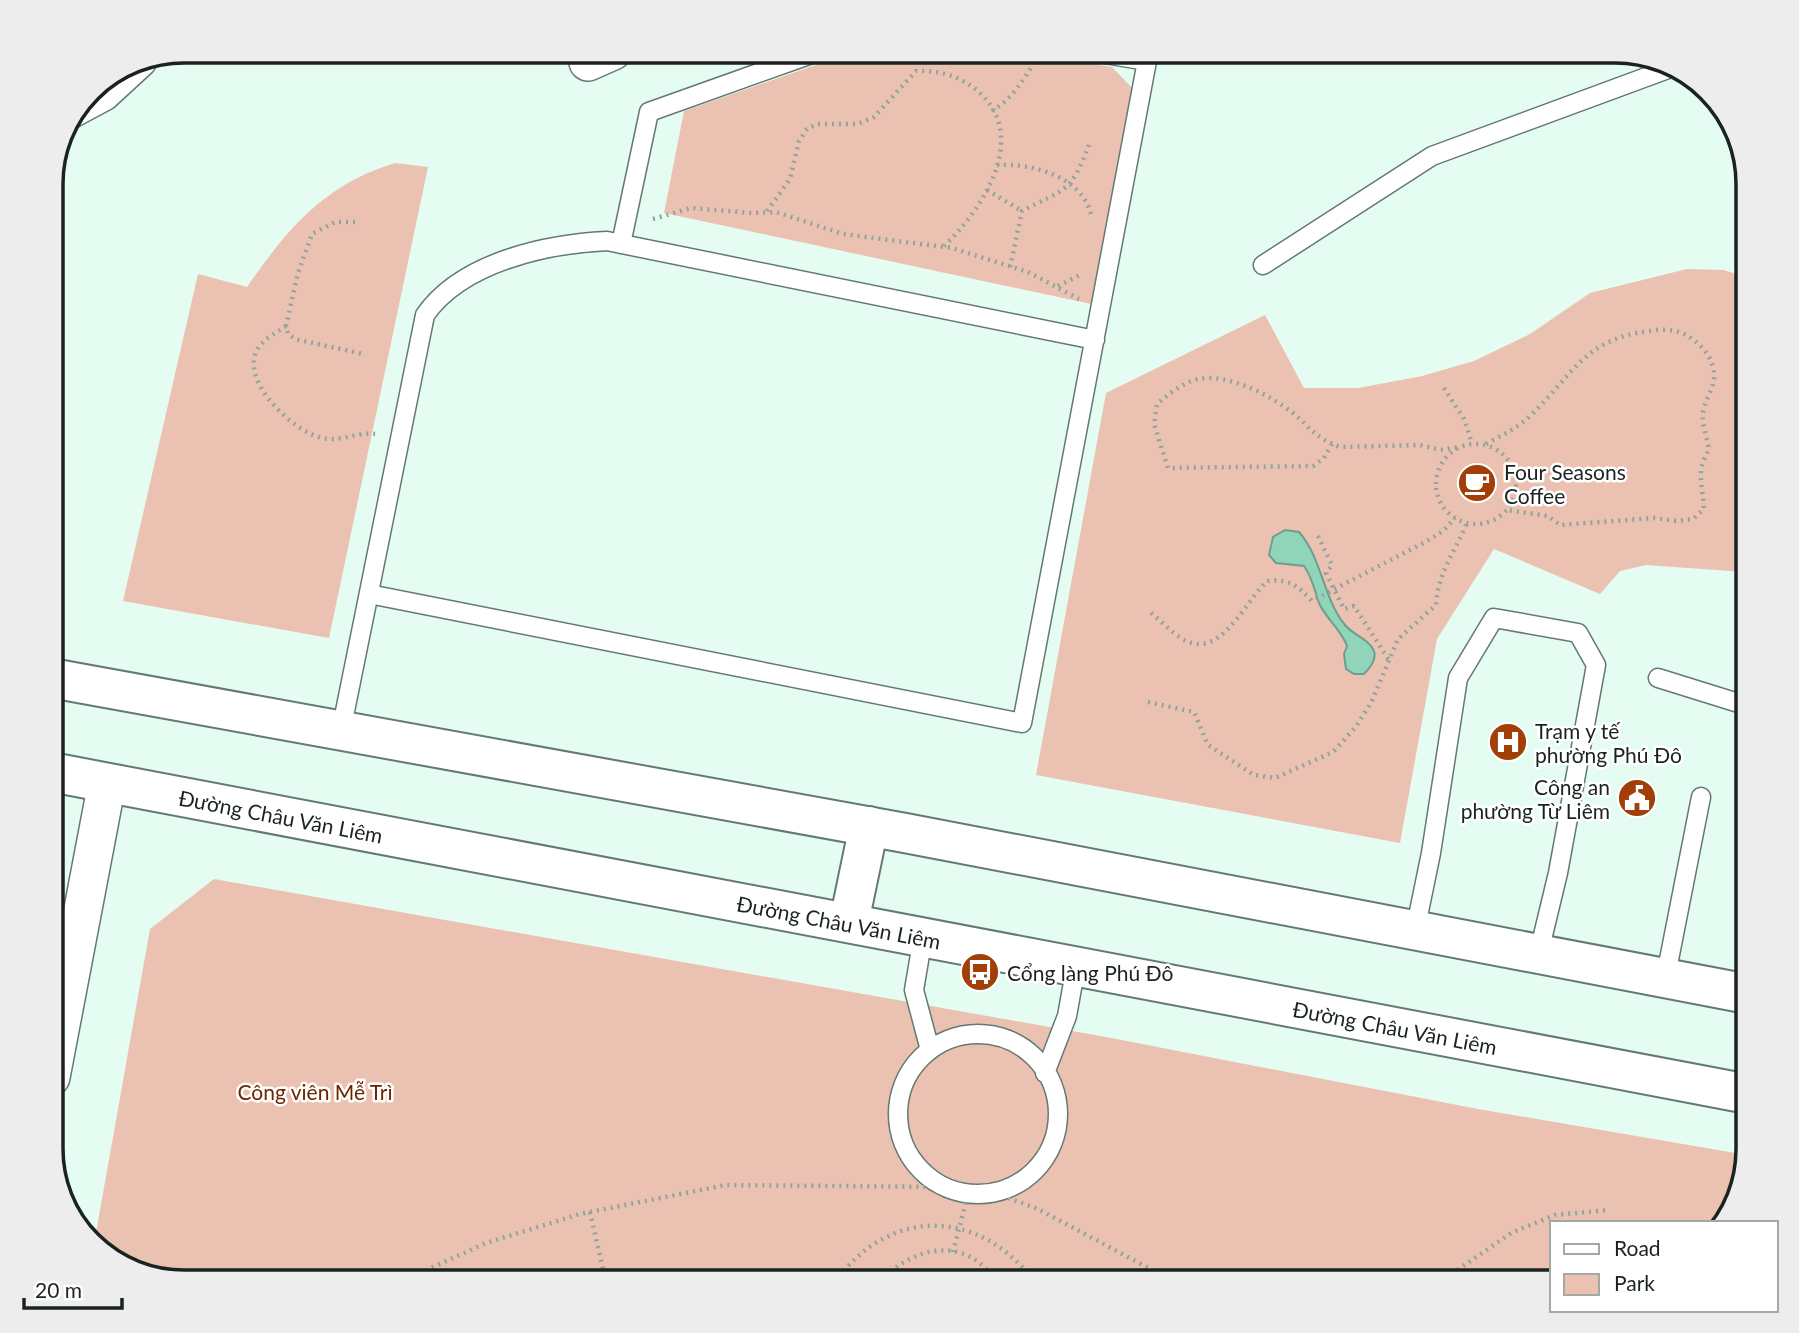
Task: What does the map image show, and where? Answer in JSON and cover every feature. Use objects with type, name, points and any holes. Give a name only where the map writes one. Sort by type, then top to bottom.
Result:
[{"type":"main road","points":[[63,680],[869,826],[1736,993]]},
{"type":"main road","name":"Đường Châu Văn Liêm","points":[[63,774],[1736,1092]]},
{"type":"main road","points":[[849,922],[869,826]]},
{"type":"street","points":[[63,1014],[107,783]]},
{"type":"lane","points":[[623,238],[649,111],[786,63]]},
{"type":"lane","points":[[369,594],[1022,723],[1147,63]]},
{"type":"lane","points":[[88,110],[108,100],[138,72]]},
{"type":"lane","points":[[1263,265],[1432,156],[1661,72]]},
{"type":"lane","points":[[341,731],[425,315],[436,299],[462,279],[504,262],[568,243],[623,238],[1095,340]]},
{"type":"lane","points":[[1415,931],[1431,853],[1458,678],[1494,618],[1578,633],[1596,665],[1558,873],[1538,956]]},
{"type":"lane","points":[[1658,678],[1736,702]]},
{"type":"lane","points":[[1665,980],[1701,797]]},
{"type":"lane","points":[[923,937],[914,990],[930,1050]]},
{"type":"lane","points":[[1045,1073],[1067,1016],[1076,966]]},
{"type":"lane","points":[[974,1034],[1000,1037],[1023,1048],[1045,1073],[1054,1090],[1058,1116],[1053,1142],[1040,1166],[1020,1183],[995,1193],[968,1194],[947,1187],[921,1171],[905,1149],[898,1123],[899,1097],[909,1073],[930,1050],[948,1039],[974,1034]]},
{"type":"path","points":[[992,111],[1017,90],[1034,63]]},
{"type":"path","points":[[767,211],[790,180],[799,141],[807,129],[817,124],[858,124],[874,117],[916,71],[933,71],[969,83],[992,111],[1002,138],[997,165],[987,190],[963,228],[943,247]]},
{"type":"path","points":[[1010,267],[1016,226],[1022,211],[1053,198],[1071,184],[1089,145]]},
{"type":"path","points":[[997,165],[1014,164],[1040,170],[1071,184],[1088,203],[1094,227]]},
{"type":"path","points":[[987,190],[1022,211]]},
{"type":"path","points":[[623,238],[664,214],[691,208],[751,213],[767,211],[843,234],[943,247],[1010,267],[1058,286],[1100,316]]},
{"type":"path","points":[[355,222],[335,222],[312,234],[298,273],[286,326],[288,334],[295,339],[363,354]]},
{"type":"path","points":[[1058,286],[1076,279],[1082,272]]},
{"type":"path","points":[[286,326],[261,344],[253,363],[257,379],[276,409],[306,432],[322,438],[336,439],[363,433],[400,438]]},
{"type":"path","points":[[1486,444],[1512,431],[1531,415],[1571,368],[1590,352],[1633,333],[1662,329],[1682,332],[1697,341],[1715,374],[1702,422],[1709,450],[1700,464],[1704,509],[1693,519],[1676,521],[1654,517],[1560,524],[1548,516],[1507,510]]},
{"type":"path","points":[[1332,444],[1324,458],[1313,466],[1168,468],[1154,424],[1157,404],[1197,379],[1212,378],[1246,387],[1274,400],[1294,414],[1321,440],[1332,444],[1363,448],[1420,446],[1440,450],[1472,443],[1486,444],[1499,450],[1515,472],[1516,492],[1507,510],[1484,524],[1467,523],[1455,518],[1440,502],[1436,477],[1448,454],[1459,447]]},
{"type":"path","points":[[1444,388],[1464,419],[1472,443]]},
{"type":"path","points":[[1151,613],[1183,639],[1204,646],[1220,640],[1267,581],[1284,579],[1299,587],[1312,601],[1427,541],[1443,531],[1455,518]]},
{"type":"path","points":[[1148,702],[1194,712],[1208,745],[1254,775],[1275,778],[1333,752],[1366,712],[1398,639],[1436,605],[1437,584],[1446,560],[1467,523]]},
{"type":"path","points":[[1318,536],[1332,565],[1326,573],[1344,609],[1354,606],[1389,660]]},
{"type":"path","points":[[426,1270],[486,1243],[590,1212],[726,1185],[947,1187]]},
{"type":"path","points":[[995,1193],[1038,1209],[1152,1270]]},
{"type":"path","points":[[953,1252],[968,1194]]},
{"type":"path","points":[[1459,1270],[1522,1229],[1555,1215],[1609,1210]]},
{"type":"path","points":[[590,1212],[604,1270]]},
{"type":"path","points":[[844,1270],[852,1258],[882,1237],[917,1226],[959,1228],[988,1238],[1018,1259],[1026,1270]]},
{"type":"path","points":[[892,1270],[916,1254],[938,1250],[953,1252],[979,1263],[986,1270]]},
{"type":"green space","points":[[822,63],[1089,63],[1112,67],[1133,89],[1096,305],[664,213],[684,111]]},
{"type":"green space","points":[[395,163],[428,167],[329,638],[123,601],[198,274],[247,287],[293,227],[310,211],[348,183]]},
{"type":"green space","points":[[1687,269],[1724,270],[1736,274],[1736,571],[1646,565],[1620,571],[1600,594],[1494,549],[1437,639],[1400,843],[1036,775],[1106,393],[1265,315],[1304,388],[1358,388],[1422,376],[1474,361],[1530,334],[1590,293]]},
{"type":"green space","name":"Công viên Mễ Trì","points":[[214,879],[1106,1037],[1478,1109],[1736,1153],[1735,1165],[1724,1203],[1712,1221],[1550,1221],[1550,1270],[160,1268],[130,1258],[96,1232],[150,929]]},
{"type":"shaded area","points":[[1285,530],[1299,532],[1307,542],[1338,614],[1345,625],[1374,651],[1374,661],[1364,674],[1354,674],[1346,669],[1344,654],[1347,646],[1322,609],[1304,566],[1276,563],[1269,555],[1273,537]]},
{"type":"place","name":"Four Seasons Coffee","points":[[1477,483]]},
{"type":"place","name":"Trạm y tế phường Phú Đô","points":[[1508,742]]},
{"type":"place","name":"Công an phường Từ Liêm","points":[[1637,798]]},
{"type":"place","name":"Cổng làng Phú Đô","points":[[980,972]]}]
